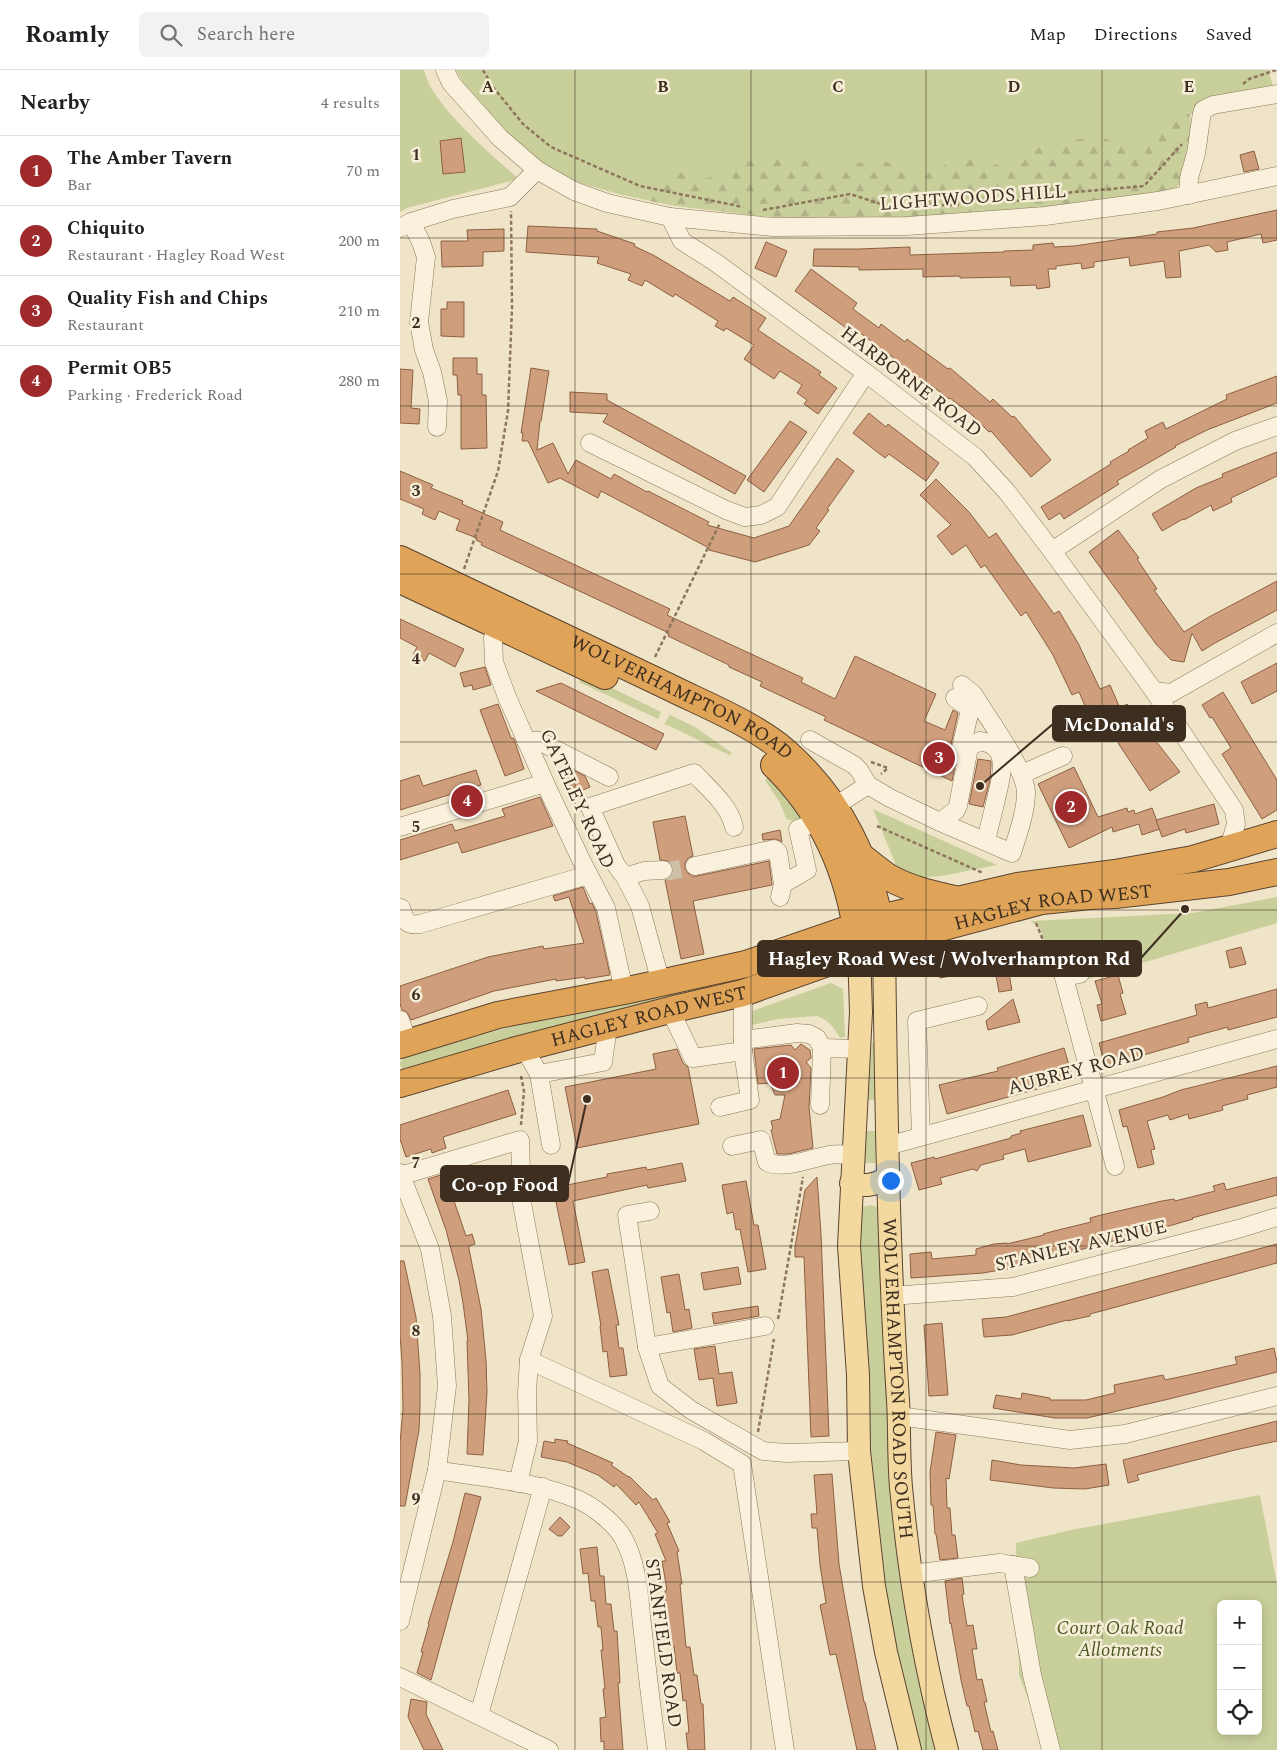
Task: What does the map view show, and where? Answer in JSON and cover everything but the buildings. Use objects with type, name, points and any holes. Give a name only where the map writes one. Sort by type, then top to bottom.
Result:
[{"type":"highway","name":"WOLVERHAMPTON ROAD","points":[[400,559],[501,617],[765,756],[789,779],[812,809],[827,813],[850,830],[861,856],[868,922]]},
{"type":"highway","name":"WOLVERHAMPTON ROAD","points":[[400,580],[501,617]]},
{"type":"highway","name":"WOLVERHAMPTON ROAD","points":[[827,813],[830,841],[844,876],[868,922]]},
{"type":"highway","name":"HAGLEY ROAD WEST","points":[[403,1036],[746,964],[868,922],[1018,886],[1116,873],[1193,859],[1277,834]]},
{"type":"highway","points":[[861,856],[888,877],[917,890],[959,900]]},
{"type":"highway","name":"HAGLEY ROAD WEST","points":[[400,1084],[520,1049],[743,993],[884,943],[1042,901],[1229,882],[1277,872]]},
{"type":"highway","points":[[868,922],[884,943]]},
{"type":"highway","points":[[859,951],[868,922]]},
{"type":"main road","name":"WOLVERHAMPTON ROAD SOUTH","points":[[884,943],[886,1123],[891,1296],[899,1416],[901,1496],[922,1641],[947,1750]]},
{"type":"main road","name":"WOLVERHAMPTON ROAD SOUTH","points":[[859,951],[861,1012],[849,1246],[858,1375],[859,1451],[874,1586],[884,1642],[910,1750]]},
{"type":"main road","points":[[855,1119],[866,1114],[878,1116],[886,1123]]},
{"type":"main road","points":[[851,1183],[874,1186],[888,1178]]},
{"type":"street","points":[[445,70],[451,83],[500,138],[537,170],[574,191],[607,203],[670,217]]},
{"type":"street","points":[[1189,195],[1187,180],[1196,153],[1199,124],[1203,110],[1213,105],[1277,94]]},
{"type":"street","points":[[438,427],[430,400],[432,372],[424,350],[419,322],[426,257],[421,242],[406,225],[453,208],[510,197],[537,170]]},
{"type":"street","name":"LIGHTWOODS HILL","points":[[670,217],[773,227],[908,226],[1045,216],[1158,202],[1277,176]]},
{"type":"street","name":"HARBORNE ROAD","points":[[670,217],[682,242],[715,262],[866,372],[975,457],[1007,492],[1154,691],[1234,810],[1236,824],[1229,848]]},
{"type":"street","points":[[590,443],[726,510],[745,517],[761,514],[777,507],[866,372]]},
{"type":"street","points":[[1052,551],[1161,479],[1235,442],[1277,426]]},
{"type":"street","name":"GATELEY ROAD","points":[[501,617],[493,638],[494,662],[507,698],[545,783],[606,908],[624,990]]},
{"type":"street","points":[[1154,691],[1171,693],[1277,633]]},
{"type":"street","points":[[810,740],[854,765],[868,785],[940,822],[1012,853],[1026,804],[1026,790],[1022,774],[973,694],[958,692],[968,707],[969,714],[949,798],[940,822]]},
{"type":"street","points":[[526,741],[539,741],[609,777]]},
{"type":"street","points":[[940,822],[956,810],[958,806],[969,747],[980,741],[989,743],[998,752],[1003,768],[986,842]]},
{"type":"street","points":[[1022,774],[1063,756]]},
{"type":"street","points":[[660,983],[640,906],[625,877],[616,865],[590,807],[694,773],[726,809],[733,819],[734,827]]},
{"type":"street","points":[[400,827],[545,783]]},
{"type":"street","points":[[695,866],[774,850],[778,852],[782,890],[807,870],[798,829],[827,813],[868,785]]},
{"type":"street","points":[[625,877],[644,871],[663,870]]},
{"type":"street","points":[[401,908],[406,922],[411,925],[420,924],[588,874]]},
{"type":"street","points":[[1059,959],[1072,975],[1093,1088],[1115,1166]]},
{"type":"street","points":[[720,1107],[750,1100],[743,1045],[743,993]]},
{"type":"street","points":[[922,1136],[917,1021],[978,1006]]},
{"type":"street","points":[[670,1010],[693,1058],[797,1033],[809,1034],[817,1038],[822,1048],[820,1105]]},
{"type":"street","points":[[540,1074],[603,1062],[608,1026]]},
{"type":"street","name":"AUBREY ROAD","points":[[887,1146],[1277,1039]]},
{"type":"street","points":[[822,1048],[859,1048]]},
{"type":"street","points":[[520,1049],[540,1074],[551,1145]]},
{"type":"street","points":[[400,1620],[438,1470],[447,1386],[442,1316],[430,1248],[400,1175],[520,1140],[522,1203],[543,1316],[530,1360],[527,1392],[528,1441],[518,1483]]},
{"type":"street","points":[[732,1146],[761,1140],[767,1162],[772,1164],[799,1162],[831,1154],[853,1155]]},
{"type":"street","points":[[650,1211],[627,1215],[648,1347],[660,1386],[691,1410],[764,1451],[786,1453],[859,1451]]},
{"type":"street","name":"STANLEY AVENUE","points":[[891,1296],[1013,1288],[1277,1218]]},
{"type":"street","points":[[648,1347],[773,1326]]},
{"type":"street","points":[[530,1360],[704,1441],[742,1464],[784,1750]]},
{"type":"street","points":[[899,1416],[1070,1440],[1126,1434],[1277,1396]]},
{"type":"street","name":"STANFIELD ROAD","points":[[438,1470],[543,1488],[580,1500],[597,1510],[621,1535],[628,1549],[638,1596],[657,1750]]},
{"type":"street","points":[[479,1715],[543,1488]]},
{"type":"street","points":[[911,1574],[1000,1563],[1021,1566],[1032,1675],[1050,1750]]},
{"type":"street","points":[[400,1676],[549,1750]]},
{"type":"path","points":[[484,70],[493,88],[522,124],[551,147],[640,186],[749,209]]},
{"type":"path","points":[[1016,202],[1052,194],[1144,186],[1189,137],[1198,136]]},
{"type":"path","points":[[758,210],[850,194],[884,205],[969,205]]},
{"type":"path","points":[[463,570],[498,471],[508,411],[512,308],[510,197]]},
{"type":"path","points":[[655,656],[726,510]]},
{"type":"path","points":[[877,826],[984,874]]},
{"type":"path","points":[[1034,919],[1051,960],[1059,959]]},
{"type":"path","points":[[520,1049],[524,1091],[520,1140]]},
{"type":"path","points":[[755,1446],[773,1326],[803,1177]]},
{"type":"green space","points":[[400,70],[424,70],[431,88],[449,112],[484,148],[519,179],[407,208],[400,212]]},
{"type":"green space","points":[[456,70],[1270,70],[1268,71],[1275,91],[1202,104],[1189,117],[1192,137],[875,218],[793,218],[759,216],[677,206],[622,195],[580,183],[549,168],[515,144],[464,85]]},
{"type":"green space","points":[[1177,110],[1190,115],[1192,137],[1184,181],[1170,192],[1101,203],[904,218],[776,217],[649,201],[654,182],[669,173],[687,173],[703,178],[718,177],[747,162],[765,158],[797,158],[823,168],[835,169],[874,159],[886,161],[899,171],[936,173],[946,164],[959,158],[974,158],[1001,166],[1012,167],[1023,162],[1030,152],[1050,142],[1102,137],[1116,144],[1130,146],[1144,142],[1159,132]]},
{"type":"green space","points":[[584,674],[661,712],[658,719],[579,682]]},
{"type":"green space","points":[[670,715],[695,727],[732,753],[730,755],[664,724]]},
{"type":"green space","points":[[769,776],[806,814],[801,821],[788,820],[786,818],[780,803],[765,780]]},
{"type":"green space","points":[[873,809],[997,865],[942,876],[916,878],[898,870]]},
{"type":"green space","points":[[1277,897],[1277,923],[1088,979],[1085,966],[1074,964],[1067,955],[1048,958],[1041,930],[1031,921],[1192,913]]},
{"type":"green space","points":[[759,970],[762,975],[405,1074],[400,1065],[404,1057],[524,1023],[620,1005]]},
{"type":"green space","points":[[831,983],[843,989],[845,1037],[840,1038],[830,1024],[817,1016],[778,1019],[752,1025],[752,1011]]},
{"type":"green space","points":[[872,1043],[878,1043],[880,1099],[867,1100]]},
{"type":"green space","points":[[865,1131],[878,1131],[879,1163],[863,1163]]},
{"type":"green space","points":[[871,1205],[881,1208],[941,1750],[917,1750],[888,1622],[870,1476],[860,1278],[860,1207]]},
{"type":"green space","name":"Court Oak Road Allotments","points":[[1260,1495],[1277,1584],[1277,1750],[1047,1750],[1019,1675],[1016,1543],[1071,1530]]},
{"type":"tunnel","points":[[663,870],[670,871],[695,866]]},
{"type":"place","name":"Quality Fish and Chips","points":[[939,758]]},
{"type":"place","name":"McDonald's","points":[[980,786]]},
{"type":"place","name":"Permit OB5","points":[[467,801]]},
{"type":"place","name":"Chiquito","points":[[1071,807]]},
{"type":"place","name":"Hagley Road West / Wolverhampton Rd","points":[[1185,909]]},
{"type":"place","name":"The Amber Tavern","points":[[783,1073]]},
{"type":"place","name":"Co-op Food","points":[[587,1099]]}]
